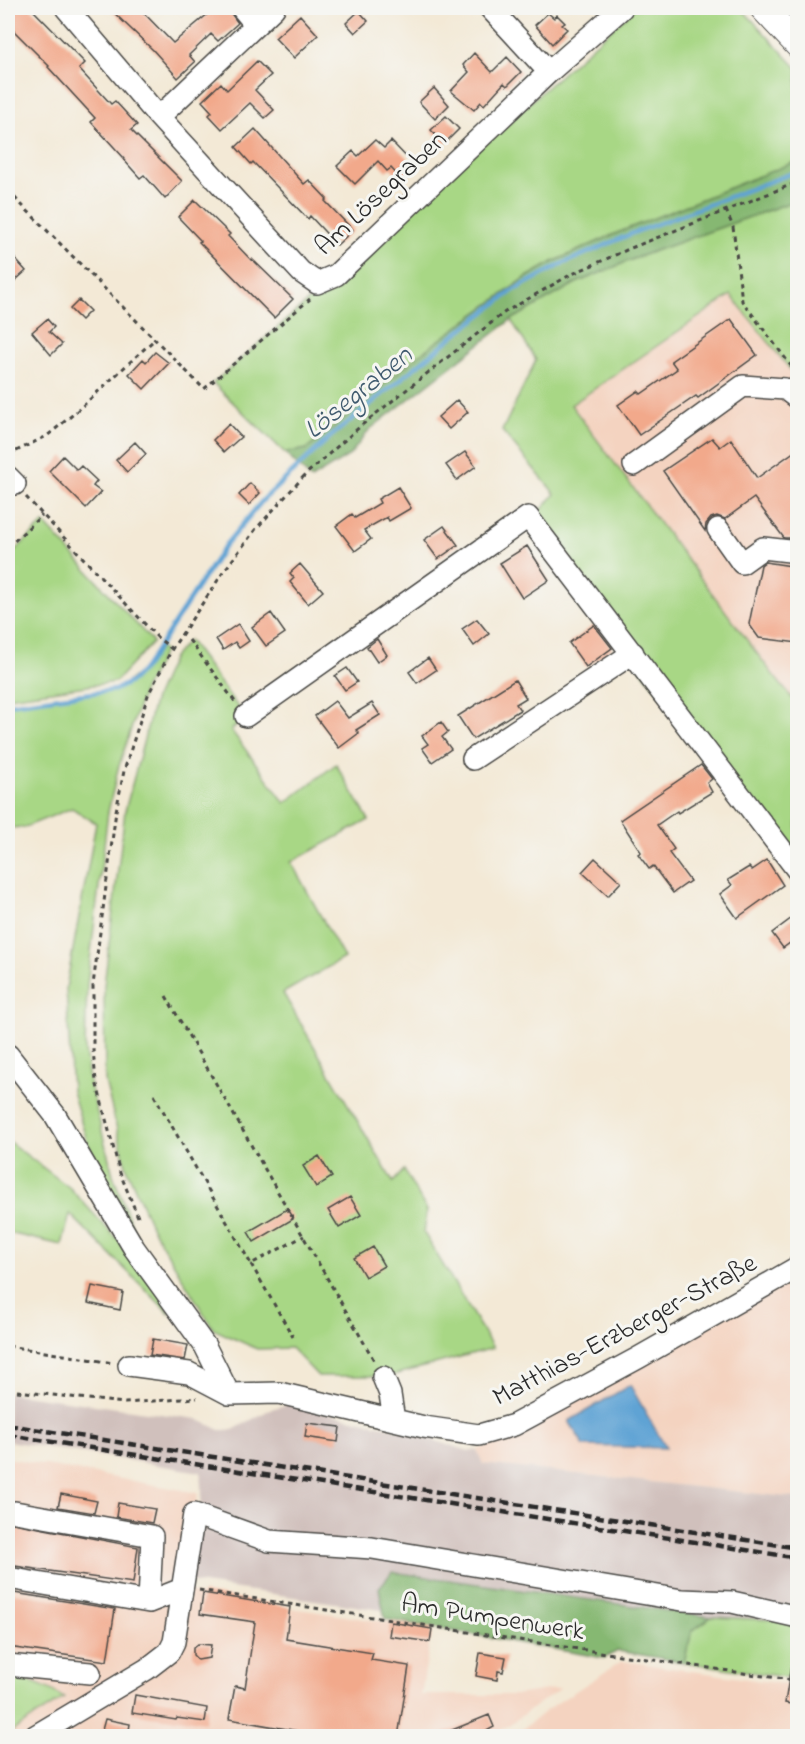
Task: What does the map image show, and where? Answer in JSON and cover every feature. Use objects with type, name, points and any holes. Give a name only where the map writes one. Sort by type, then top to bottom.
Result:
[{"type":"main road","points":[[763,8],[798,45]]},
{"type":"street","name":"Am Lösegraben","points":[[66,8],[159,117],[301,272],[317,283],[336,274],[549,72],[622,8]]},
{"type":"street","points":[[242,8],[256,25]]},
{"type":"street","points":[[159,117],[274,8]]},
{"type":"street","points":[[490,8],[549,72]]},
{"type":"street","points":[[634,465],[743,386],[785,389],[798,399]]},
{"type":"street","points":[[246,716],[282,698],[528,517],[798,871]]},
{"type":"street","points":[[717,529],[742,563],[763,548],[798,552]]},
{"type":"street","points":[[473,759],[633,653]]},
{"type":"street","points":[[8,1055],[55,1115],[134,1248],[205,1346],[229,1394]]},
{"type":"street","name":"Matthias-Erzberger-Straße","points":[[229,1394],[279,1393],[424,1427],[479,1435],[514,1425],[798,1267]]},
{"type":"street","points":[[129,1365],[189,1373],[229,1394]]},
{"type":"street","points":[[383,1377],[390,1394],[394,1420]]},
{"type":"street","points":[[15,1512],[153,1536],[149,1602]]},
{"type":"street","points":[[35,1737],[147,1669],[169,1652],[174,1642],[194,1514],[268,1541],[372,1548],[682,1600],[732,1602],[798,1617]]},
{"type":"street","points":[[8,1578],[149,1602],[182,1589]]},
{"type":"street","points":[[8,1665],[90,1673]]},
{"type":"path","points":[[139,1221],[120,1173],[96,1081],[93,1050],[93,985],[116,811],[124,771],[148,695],[172,649],[224,571],[255,531],[305,475],[363,424],[514,307],[570,275],[631,248],[798,182]]},
{"type":"path","points":[[8,191],[204,389],[312,297],[317,283]]},
{"type":"path","points":[[726,210],[733,227],[742,302],[792,367],[792,372]]},
{"type":"path","points":[[8,455],[47,436],[155,339]]},
{"type":"path","points":[[11,481],[158,638],[172,649]]},
{"type":"path","points":[[8,547],[42,515]]},
{"type":"path","points":[[189,640],[246,716]]},
{"type":"path","points":[[166,996],[383,1377]]},
{"type":"path","points":[[154,1095],[293,1337]]},
{"type":"path","points":[[251,1264],[304,1236]]},
{"type":"path","points":[[8,1346],[129,1365]]},
{"type":"path","points":[[8,1390],[124,1403],[229,1394]]},
{"type":"path","name":"Am Pumpenwerk","points":[[182,1589],[798,1681]]},
{"type":"shaded area","points":[[731,295],[797,378],[797,704],[571,405]]},
{"type":"shaded area","points":[[797,1276],[797,1498],[483,1464],[477,1450],[518,1432]]},
{"type":"shaded area","points":[[8,1393],[197,1419],[220,1430],[233,1430],[271,1409],[289,1404],[392,1428],[469,1451],[477,1450],[483,1464],[797,1498],[797,1621],[711,1617],[596,1641],[190,1582],[202,1494],[201,1472],[8,1441]]},
{"type":"shaded area","points":[[8,1458],[198,1493],[182,1589],[196,1594],[432,1629],[421,1695],[515,1695],[561,1688],[493,1736],[8,1736]]},
{"type":"shaded area","points":[[622,1661],[797,1686],[797,1736],[514,1736],[548,1709]]},
{"type":"green space","points":[[635,8],[741,8],[797,68],[797,161],[617,233],[555,261],[527,277],[420,354],[307,449],[285,453],[213,383],[329,283]]},
{"type":"green space","points":[[797,161],[797,200],[638,257],[576,283],[511,320],[369,430],[350,455],[311,479],[285,453],[307,449],[420,354],[527,277],[555,261],[617,233]]},
{"type":"green space","points":[[797,200],[797,378],[731,295],[571,405],[797,704],[797,872],[529,524],[555,494],[502,431],[536,360],[511,320],[576,283],[638,257]]},
{"type":"green space","points":[[44,523],[153,642],[115,682],[8,697],[8,557]]},
{"type":"green space","points":[[189,640],[246,718],[231,730],[285,803],[336,764],[369,820],[291,862],[344,958],[283,993],[393,1182],[404,1170],[427,1211],[424,1233],[493,1348],[390,1376],[318,1376],[291,1348],[257,1349],[213,1329],[152,1228],[127,1170],[105,1081],[104,986],[125,811],[155,698],[173,657]]},
{"type":"green space","points":[[160,648],[164,651],[143,692],[118,769],[108,812],[87,985],[85,1050],[89,1081],[113,1175],[134,1232],[171,1315],[70,1214],[62,1245],[9,1233],[8,1239],[8,1141],[70,1188],[116,1238],[128,1230],[108,1194],[87,1141],[72,1091],[66,988],[96,823],[72,808],[25,827],[8,828],[8,705],[116,691],[148,665]]},
{"type":"green space","points":[[392,1572],[711,1617],[692,1631],[684,1662],[618,1651],[604,1658],[385,1619],[379,1588]]},
{"type":"green space","points":[[711,1617],[797,1621],[797,1641],[791,1678],[684,1662],[692,1631]]},
{"type":"green space","points":[[8,1677],[37,1684],[64,1698],[8,1734]]},
{"type":"water","points":[[630,1385],[666,1448],[584,1446],[569,1421]]},
{"type":"building","points":[[8,8],[31,8],[85,63],[79,69],[111,104],[115,101],[137,125],[131,130],[182,181],[165,199],[144,175],[140,178],[91,122],[95,118],[49,66],[8,25]]},
{"type":"building","points":[[109,8],[139,8],[173,43],[215,8],[227,8],[238,23],[218,41],[211,34],[189,55],[195,62],[178,78],[153,50]]},
{"type":"building","points":[[359,11],[368,21],[355,33],[346,23]]},
{"type":"building","points":[[548,13],[554,18],[557,15],[565,23],[562,25],[567,29],[552,44],[535,25]]},
{"type":"building","points":[[300,15],[318,35],[294,58],[275,38]]},
{"type":"building","points":[[474,53],[492,72],[507,57],[521,72],[507,86],[504,83],[484,105],[481,102],[474,110],[451,91],[469,72],[463,65]]},
{"type":"building","points":[[257,61],[271,75],[255,90],[274,110],[265,118],[250,103],[222,129],[209,115],[212,112],[202,101],[221,83],[227,90]]},
{"type":"building","points":[[434,88],[449,105],[435,119],[419,102]]},
{"type":"building","points":[[446,116],[459,129],[444,144],[431,130]]},
{"type":"building","points":[[255,129],[304,184],[309,180],[327,199],[325,201],[353,230],[337,245],[310,216],[308,219],[236,147]]},
{"type":"building","points":[[375,140],[384,148],[391,141],[417,168],[403,181],[391,168],[387,171],[378,161],[355,184],[337,166],[353,151],[358,156]]},
{"type":"building","points":[[195,200],[230,234],[228,236],[251,260],[293,299],[274,318],[199,242],[201,241],[178,217]]},
{"type":"building","points":[[8,251],[26,271],[8,287]]},
{"type":"building","points":[[79,300],[90,311],[81,320],[70,309]]},
{"type":"building","points":[[47,319],[54,327],[49,332],[62,344],[51,355],[32,332]]},
{"type":"building","points":[[731,319],[757,355],[698,398],[696,396],[639,435],[618,405],[638,391],[641,394],[677,369],[671,361]]},
{"type":"building","points":[[155,352],[169,363],[144,389],[129,374],[143,359],[146,362]]},
{"type":"building","points":[[457,400],[468,412],[449,429],[438,417]]},
{"type":"building","points":[[229,424],[241,437],[224,452],[213,440]]},
{"type":"building","points":[[712,438],[720,447],[731,439],[757,478],[798,449],[798,538],[784,538],[754,498],[725,519],[717,516],[711,518],[706,524],[705,531],[663,471]]},
{"type":"building","points":[[135,442],[146,454],[127,472],[116,460]]},
{"type":"building","points":[[465,452],[476,466],[457,480],[446,465]]},
{"type":"building","points":[[63,456],[77,470],[81,466],[97,481],[93,486],[101,492],[86,508],[49,471]]},
{"type":"building","points":[[250,483],[260,493],[249,505],[239,495]]},
{"type":"building","points":[[398,487],[411,508],[389,521],[387,517],[364,530],[371,539],[355,551],[336,526],[352,514],[355,518],[380,503],[378,499]]},
{"type":"building","points":[[444,526],[458,545],[438,559],[424,540]]},
{"type":"building","points":[[527,546],[549,580],[522,598],[500,563]]},
{"type":"building","points":[[765,562],[798,567],[798,643],[759,638],[749,624],[761,565]]},
{"type":"building","points":[[300,564],[323,591],[308,604],[290,582],[294,578],[290,573]]},
{"type":"building","points":[[271,613],[285,633],[266,646],[252,627]]},
{"type":"building","points":[[477,619],[489,634],[474,646],[462,629]]},
{"type":"building","points":[[238,624],[249,641],[239,648],[235,642],[223,650],[216,639]]},
{"type":"building","points":[[594,625],[612,648],[586,667],[569,643]]},
{"type":"building","points":[[377,639],[387,655],[377,662],[367,647]]},
{"type":"building","points":[[428,658],[436,670],[417,683],[409,672]]},
{"type":"building","points":[[347,668],[357,682],[345,690],[335,676]]},
{"type":"building","points":[[515,680],[526,698],[516,704],[520,710],[473,739],[458,716]]},
{"type":"building","points":[[335,701],[348,718],[372,703],[380,715],[356,730],[359,733],[339,748],[315,716]]},
{"type":"building","points":[[441,722],[448,732],[442,737],[451,749],[432,762],[422,748],[428,744],[422,736]]},
{"type":"building","points":[[701,765],[712,779],[707,783],[712,792],[657,825],[674,849],[669,853],[690,881],[673,893],[653,866],[649,869],[638,854],[641,852],[620,820]]},
{"type":"building","points":[[595,858],[621,882],[608,896],[582,872]]},
{"type":"building","points":[[767,860],[783,885],[737,918],[720,894],[732,885],[728,880],[749,867],[752,870]]},
{"type":"building","points":[[792,918],[798,925],[798,937],[783,948],[772,933]]},
{"type":"building","points":[[319,1156],[332,1177],[316,1187],[303,1166]]},
{"type":"building","points":[[350,1197],[361,1215],[339,1228],[328,1210]]},
{"type":"building","points":[[287,1209],[293,1219],[254,1242],[248,1232]]},
{"type":"building","points":[[373,1247],[384,1266],[365,1277],[354,1258]]},
{"type":"building","points":[[92,1286],[123,1292],[120,1310],[88,1303]]},
{"type":"building","points":[[153,1339],[188,1345],[185,1360],[150,1355]]},
{"type":"building","points":[[307,1423],[340,1427],[338,1442],[305,1437]]},
{"type":"building","points":[[61,1494],[97,1501],[94,1513],[58,1507]]},
{"type":"building","points":[[118,1503],[155,1509],[152,1523],[116,1517]]},
{"type":"building","points":[[8,1522],[138,1547],[133,1583],[8,1565]]},
{"type":"building","points":[[8,1592],[115,1609],[107,1661],[8,1647]]},
{"type":"building","points":[[203,1593],[290,1607],[286,1639],[373,1653],[371,1660],[409,1666],[398,1737],[333,1737],[229,1719],[235,1686],[245,1688],[255,1622],[200,1614]]},
{"type":"building","points":[[391,1622],[432,1629],[430,1642],[389,1636]]},
{"type":"building","points":[[198,1644],[211,1645],[209,1658],[198,1660],[193,1655],[193,1648]]},
{"type":"building","points":[[480,1653],[506,1657],[503,1672],[498,1671],[497,1680],[476,1676]]},
{"type":"building","points":[[791,1665],[798,1665],[798,1705],[785,1703]]},
{"type":"building","points":[[135,1695],[207,1708],[205,1722],[132,1713]]},
{"type":"building","points":[[489,1715],[494,1727],[476,1737],[435,1737]]},
{"type":"building","points":[[105,1719],[130,1724],[128,1736],[102,1730]]},
{"type":"waterway","name":"Lösegraben","points":[[8,704],[115,690],[132,681],[147,665],[226,544],[263,500],[329,438],[457,333],[514,290],[562,264],[633,233],[798,171]]},
{"type":"railway","points":[[8,1425],[798,1548]]},
{"type":"railway","points":[[8,1435],[798,1558]]}]
